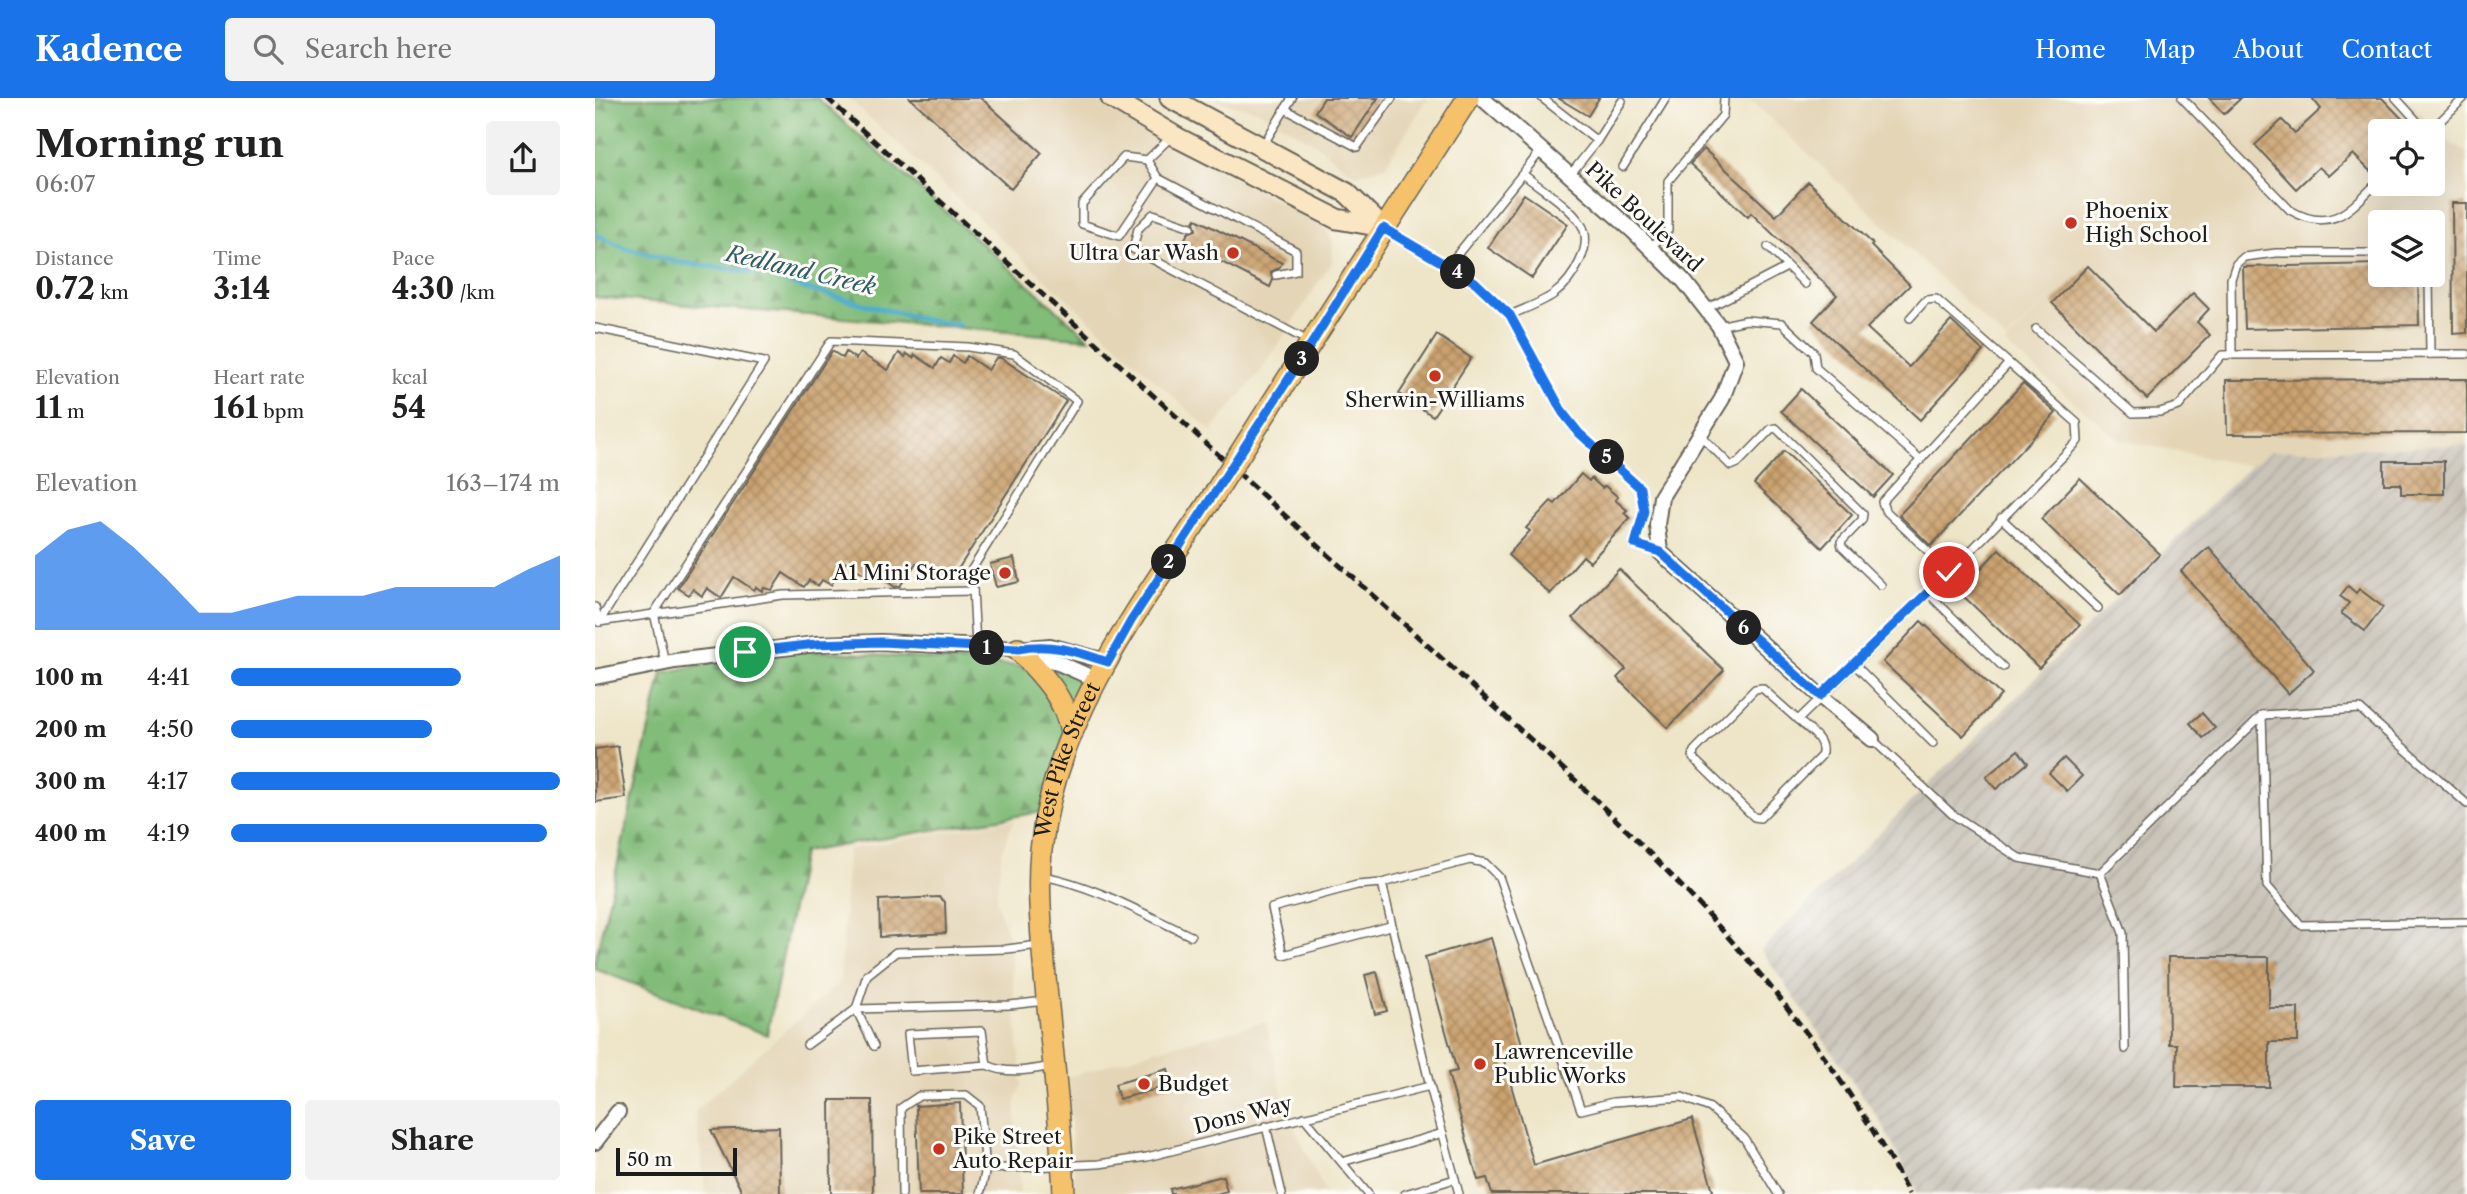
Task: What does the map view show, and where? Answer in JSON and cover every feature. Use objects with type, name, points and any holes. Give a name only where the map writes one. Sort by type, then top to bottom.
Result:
[{"type":"main road","points":[[1111,98],[1173,135],[1337,219],[1383,228]]},
{"type":"main road","points":[[1170,98],[1347,193],[1383,228]]},
{"type":"main road","name":"West Pike Street","points":[[1064,1194],[1043,944],[1040,875],[1050,799],[1061,759],[1071,732],[1131,621],[1468,98]]},
{"type":"main road","points":[[1018,649],[1053,686],[1069,720],[1071,732]]},
{"type":"street","name":"Pike Boulevard","points":[[1482,98],[1684,281],[1719,326],[1736,361],[1722,399],[1661,497],[1657,525],[1660,552]]},
{"type":"street","points":[[1660,552],[1820,696],[1872,739]]},
{"type":"street","points":[[595,677],[665,663],[816,644],[881,642],[1018,649],[1040,645],[1061,647],[1103,671]]},
{"type":"street","points":[[1018,649],[1061,664],[1103,671]]},
{"type":"street","points":[[595,1142],[618,1112]]},
{"type":"lane","points":[[1260,148],[1293,98]]},
{"type":"lane","points":[[1285,109],[1357,147],[1392,98]]},
{"type":"lane","points":[[1542,98],[1597,141]]},
{"type":"lane","points":[[1623,167],[1666,98]]},
{"type":"lane","points":[[1650,248],[1668,230],[1668,181],[1723,115],[1724,98]]},
{"type":"lane","points":[[2182,98],[2290,210],[2308,220],[2328,220],[2348,211],[2368,192]]},
{"type":"lane","points":[[2396,98],[2416,119]]},
{"type":"lane","points":[[2441,119],[2464,98]]},
{"type":"lane","points":[[1569,175],[1597,141],[1622,101]]},
{"type":"lane","points":[[1147,160],[1173,135]]},
{"type":"lane","points":[[1448,266],[1540,152]]},
{"type":"lane","points":[[1147,160],[1124,157],[1081,204],[1082,225],[1119,236],[1158,178]]},
{"type":"lane","points":[[1147,160],[1158,178],[1296,251],[1296,271],[1276,275]]},
{"type":"lane","points":[[1510,315],[1556,293],[1587,246],[1585,230],[1575,216],[1523,174]]},
{"type":"lane","points":[[1191,227],[1153,214],[1138,229],[1133,249],[1312,343]]},
{"type":"lane","points":[[1383,228],[1475,282],[1510,315],[1563,413],[1579,433],[1640,488],[1644,511],[1635,544],[1660,552]]},
{"type":"lane","points":[[1768,247],[1805,284]]},
{"type":"lane","points":[[2232,354],[2231,279],[2236,264],[2244,257],[2277,253],[2368,253]]},
{"type":"lane","points":[[1706,309],[1787,267]]},
{"type":"lane","points":[[2429,287],[2430,354]]},
{"type":"lane","points":[[1798,720],[2078,441],[2077,423],[1936,299],[1926,300],[1910,318]]},
{"type":"lane","points":[[1719,326],[1746,320],[1782,323],[1814,353],[1816,368],[1921,460]]},
{"type":"lane","points":[[595,328],[764,362],[599,622]]},
{"type":"lane","points":[[2036,329],[2133,413],[2160,412],[2179,406],[2222,355],[2467,354]]},
{"type":"lane","points":[[665,663],[654,613],[831,341],[968,347],[1014,354],[1077,401],[972,569],[976,647]]},
{"type":"lane","points":[[1949,572],[1885,510],[1882,502],[2010,363]]},
{"type":"lane","points":[[1700,435],[1731,466],[1738,463],[1771,429],[1776,428],[1863,514],[1862,520],[1841,542],[1842,547],[1881,584]]},
{"type":"lane","points":[[2001,518],[2098,608]]},
{"type":"lane","points":[[599,622],[783,595],[973,591]]},
{"type":"lane","points":[[1928,593],[2003,667]]},
{"type":"lane","points":[[595,607],[599,622]]},
{"type":"lane","points":[[1854,664],[1933,743]]},
{"type":"lane","points":[[1762,688],[1798,720],[1823,743],[1824,749],[1821,756],[1760,818],[1754,817],[1693,758],[1694,751],[1755,689],[1762,688]]},
{"type":"lane","points":[[2100,873],[2262,715],[2360,709],[2467,804]]},
{"type":"lane","points":[[2262,715],[2267,886],[2301,925],[2467,922]]},
{"type":"lane","points":[[1872,739],[1952,814],[2019,858],[2100,873]]},
{"type":"lane","points":[[1390,926],[1283,955],[1272,908],[1357,885],[1382,883],[1470,860],[1485,863],[1499,877],[1581,1110],[1613,1102],[1682,1097],[1701,1104],[1710,1108],[1744,1138],[1779,1194]]},
{"type":"lane","points":[[2100,873],[2123,933],[2126,1049]]},
{"type":"lane","points":[[1040,875],[1089,888],[1191,936]]},
{"type":"lane","points":[[1382,883],[1390,926],[1459,1194]]},
{"type":"lane","points":[[874,1046],[856,1009],[867,975],[896,952],[1007,949],[1043,944]]},
{"type":"lane","points":[[807,1045],[856,1009],[1010,1005],[1048,1001]]},
{"type":"lane","points":[[987,1065],[982,1031],[908,1034],[912,1071],[987,1065],[999,1071],[1017,1072],[1053,1066]]},
{"type":"lane","name":"Dons Way","points":[[986,1169],[1063,1166],[1147,1157],[1430,1086]]},
{"type":"lane","points":[[902,1194],[901,1108],[919,1096],[966,1095],[980,1106],[986,1169],[980,1194]]},
{"type":"lane","points":[[1304,1117],[1368,1194]]},
{"type":"lane","points":[[1266,1126],[1282,1194]]},
{"type":"lane","points":[[1342,1162],[1443,1133]]},
{"type":"lane","points":[[1405,1194],[1455,1179]]},
{"type":"shaded area","points":[[848,98],[1094,98],[1110,110],[1319,224],[1328,232],[1333,242],[1332,262],[1259,374],[1211,431]]},
{"type":"shaded area","points":[[1215,98],[1428,98],[1385,166],[1358,175],[1313,142],[1257,110],[1223,103]]},
{"type":"shaded area","points":[[1749,98],[2406,98],[2425,119],[2368,119],[2368,196],[2445,196],[2445,139],[2467,153],[2467,445],[2271,451],[2250,466],[2120,440],[2005,344],[2053,294],[2006,340]]},
{"type":"shaded area","points":[[2467,445],[2467,1194],[1918,1194],[1879,1119],[1761,950],[2250,466],[2271,451]]},
{"type":"shaded area","points":[[1014,820],[1002,851],[996,901],[1009,937],[1022,1085],[1015,1103],[1020,1194],[706,1194],[695,1111],[840,982],[848,849]]},
{"type":"shaded area","points":[[1266,1022],[1285,1108],[1326,1194],[1075,1194],[1068,1077],[1155,1050]]},
{"type":"green space","points":[[595,98],[817,98],[1090,339],[595,297]]},
{"type":"green space","points":[[782,648],[1085,671],[1084,696],[1046,811],[803,852],[767,1035],[595,969],[595,961],[662,673]]},
{"type":"building","points":[[910,98],[981,98],[1042,153],[1011,189]]},
{"type":"building","points":[[1324,98],[1378,98],[1352,137],[1315,112]]},
{"type":"building","points":[[1558,98],[1599,98],[1588,116]]},
{"type":"building","points":[[2209,98],[2241,98],[2224,114]]},
{"type":"building","points":[[2312,98],[2382,98],[2402,119],[2368,119],[2368,169],[2353,154],[2329,176],[2319,167],[2296,189],[2255,145],[2282,120],[2295,133],[2321,109]]},
{"type":"building","points":[[1704,149],[1776,216],[1808,182],[1873,244],[1871,246],[1910,285],[1867,328],[1909,367],[1951,321],[1983,351],[1920,420],[1813,321],[1837,295],[1751,213],[1748,217],[1690,164]]},
{"type":"building","points":[[1524,194],[1568,224],[1532,278],[1488,248]]},
{"type":"building","points":[[2452,203],[2467,203],[2467,333],[2453,334]]},
{"type":"building","name":"Ultra Car Wash","points":[[1196,219],[1282,263],[1271,272],[1273,280],[1270,287],[1183,242],[1188,233],[1196,230]]},
{"type":"building","points":[[2368,264],[2368,287],[2418,287],[2419,325],[2245,329],[2243,267]]},
{"type":"building","points":[[2088,266],[2154,332],[2193,293],[2209,309],[2197,322],[2210,335],[2147,399],[2052,303]]},
{"type":"building","name":"Sherwin-Williams","points":[[1437,335],[1471,358],[1433,416],[1399,394]]},
{"type":"building","points":[[832,351],[843,358],[846,352],[856,359],[860,353],[888,370],[899,353],[913,358],[915,355],[935,368],[941,358],[949,363],[953,356],[963,363],[967,356],[988,370],[996,358],[1001,358],[1066,401],[951,580],[941,573],[939,577],[916,563],[900,586],[895,587],[876,574],[872,579],[846,562],[831,585],[822,580],[818,586],[809,580],[804,587],[783,573],[772,590],[764,588],[762,591],[756,587],[754,590],[734,577],[721,598],[707,588],[702,596],[693,589],[689,595],[678,588]]},
{"type":"building","points":[[2467,379],[2467,433],[2227,434],[2226,380]]},
{"type":"building","points":[[2023,383],[2056,413],[1931,546],[1899,515]]},
{"type":"building","points":[[1801,389],[1893,475],[1873,497],[1781,411]]},
{"type":"building","points":[[1784,451],[1852,515],[1822,548],[1754,484]]},
{"type":"building","points":[[2384,461],[2444,461],[2444,494],[2401,494],[2401,484],[2384,484]]},
{"type":"building","points":[[1581,474],[1589,481],[1591,478],[1602,488],[1605,486],[1618,497],[1615,500],[1627,510],[1624,513],[1630,518],[1590,562],[1583,556],[1550,594],[1508,555],[1530,531],[1526,528],[1551,501],[1555,504]]},
{"type":"building","points":[[2080,478],[2160,554],[2120,595],[2041,519]]},
{"type":"building","points":[[2209,547],[2314,670],[2288,694],[2181,571]]},
{"type":"building","points":[[1999,549],[2080,625],[2039,668],[1959,592]]},
{"type":"building","name":"A1 Mini Storage","points":[[1014,558],[1019,582],[996,587],[990,564]]},
{"type":"building","points":[[1619,569],[1724,670],[1668,728],[1617,678],[1626,669],[1573,618]]},
{"type":"building","points":[[2348,586],[2356,593],[2359,589],[2383,607],[2365,631],[2341,613],[2349,603],[2340,596]]},
{"type":"building","points":[[1921,621],[2001,695],[1963,736],[1883,662]]},
{"type":"building","points":[[2202,713],[2215,728],[2203,738],[2190,723]]},
{"type":"building","points":[[618,746],[626,798],[595,802],[595,749]]},
{"type":"building","points":[[2018,750],[2028,763],[1996,789],[1986,777]]},
{"type":"building","points":[[2064,758],[2082,776],[2067,791],[2049,773]]},
{"type":"building","points":[[939,897],[945,902],[946,933],[880,937],[879,900]]},
{"type":"building","name":"Lawrenceville Public Works","points":[[1491,938],[1524,1051],[1503,1057],[1534,1165],[1692,1119],[1714,1194],[1492,1194],[1487,1178],[1478,1180],[1448,1073],[1457,1071],[1425,957]]},
{"type":"building","points":[[2168,957],[2269,957],[2269,1008],[2298,1008],[2298,1042],[2269,1042],[2269,1087],[2176,1087],[2177,1044],[2169,1044]]},
{"type":"building","points":[[1377,972],[1387,1011],[1375,1014],[1365,975]]},
{"type":"building","name":"Budget","points":[[1168,1069],[1172,1085],[1119,1099],[1115,1084]]},
{"type":"building","points":[[830,1100],[872,1100],[873,1194],[831,1194]]},
{"type":"building","name":"Pike Street Auto Repair","points":[[960,1103],[963,1194],[919,1194],[916,1106]]},
{"type":"building","points":[[779,1127],[780,1194],[743,1194],[711,1130]]},
{"type":"building","points":[[1223,1176],[1227,1191],[1216,1194],[1171,1194],[1170,1189]]},
{"type":"waterway","name":"Redland Creek","points":[[595,234],[625,248],[676,262],[756,272],[807,289],[925,320],[959,325]]},
{"type":"railway","points":[[827,98],[1573,778],[1670,874],[1715,922],[1799,1024],[1875,1134],[1909,1194]]},
{"type":"place","name":"Phoenix High School","points":[[2071,223]]},
{"type":"place","name":"Ultra Car Wash","points":[[1233,253]]},
{"type":"place","name":"Sherwin-Williams","points":[[1435,376]]},
{"type":"place","name":"A1 Mini Storage","points":[[1005,573]]},
{"type":"place","name":"Lawrenceville Public Works","points":[[1480,1064]]},
{"type":"place","name":"Budget","points":[[1144,1084]]},
{"type":"place","name":"Pike Street Auto Repair","points":[[939,1149]]},
{"type":"route","points":[[745,652],[816,644],[881,642],[1018,649],[1040,645],[1061,647],[1108,662],[1131,621],[1312,343],[1383,228],[1475,282],[1510,315],[1563,413],[1579,433],[1640,488],[1644,511],[1635,544],[1660,552],[1820,696],[1949,572]]}]
